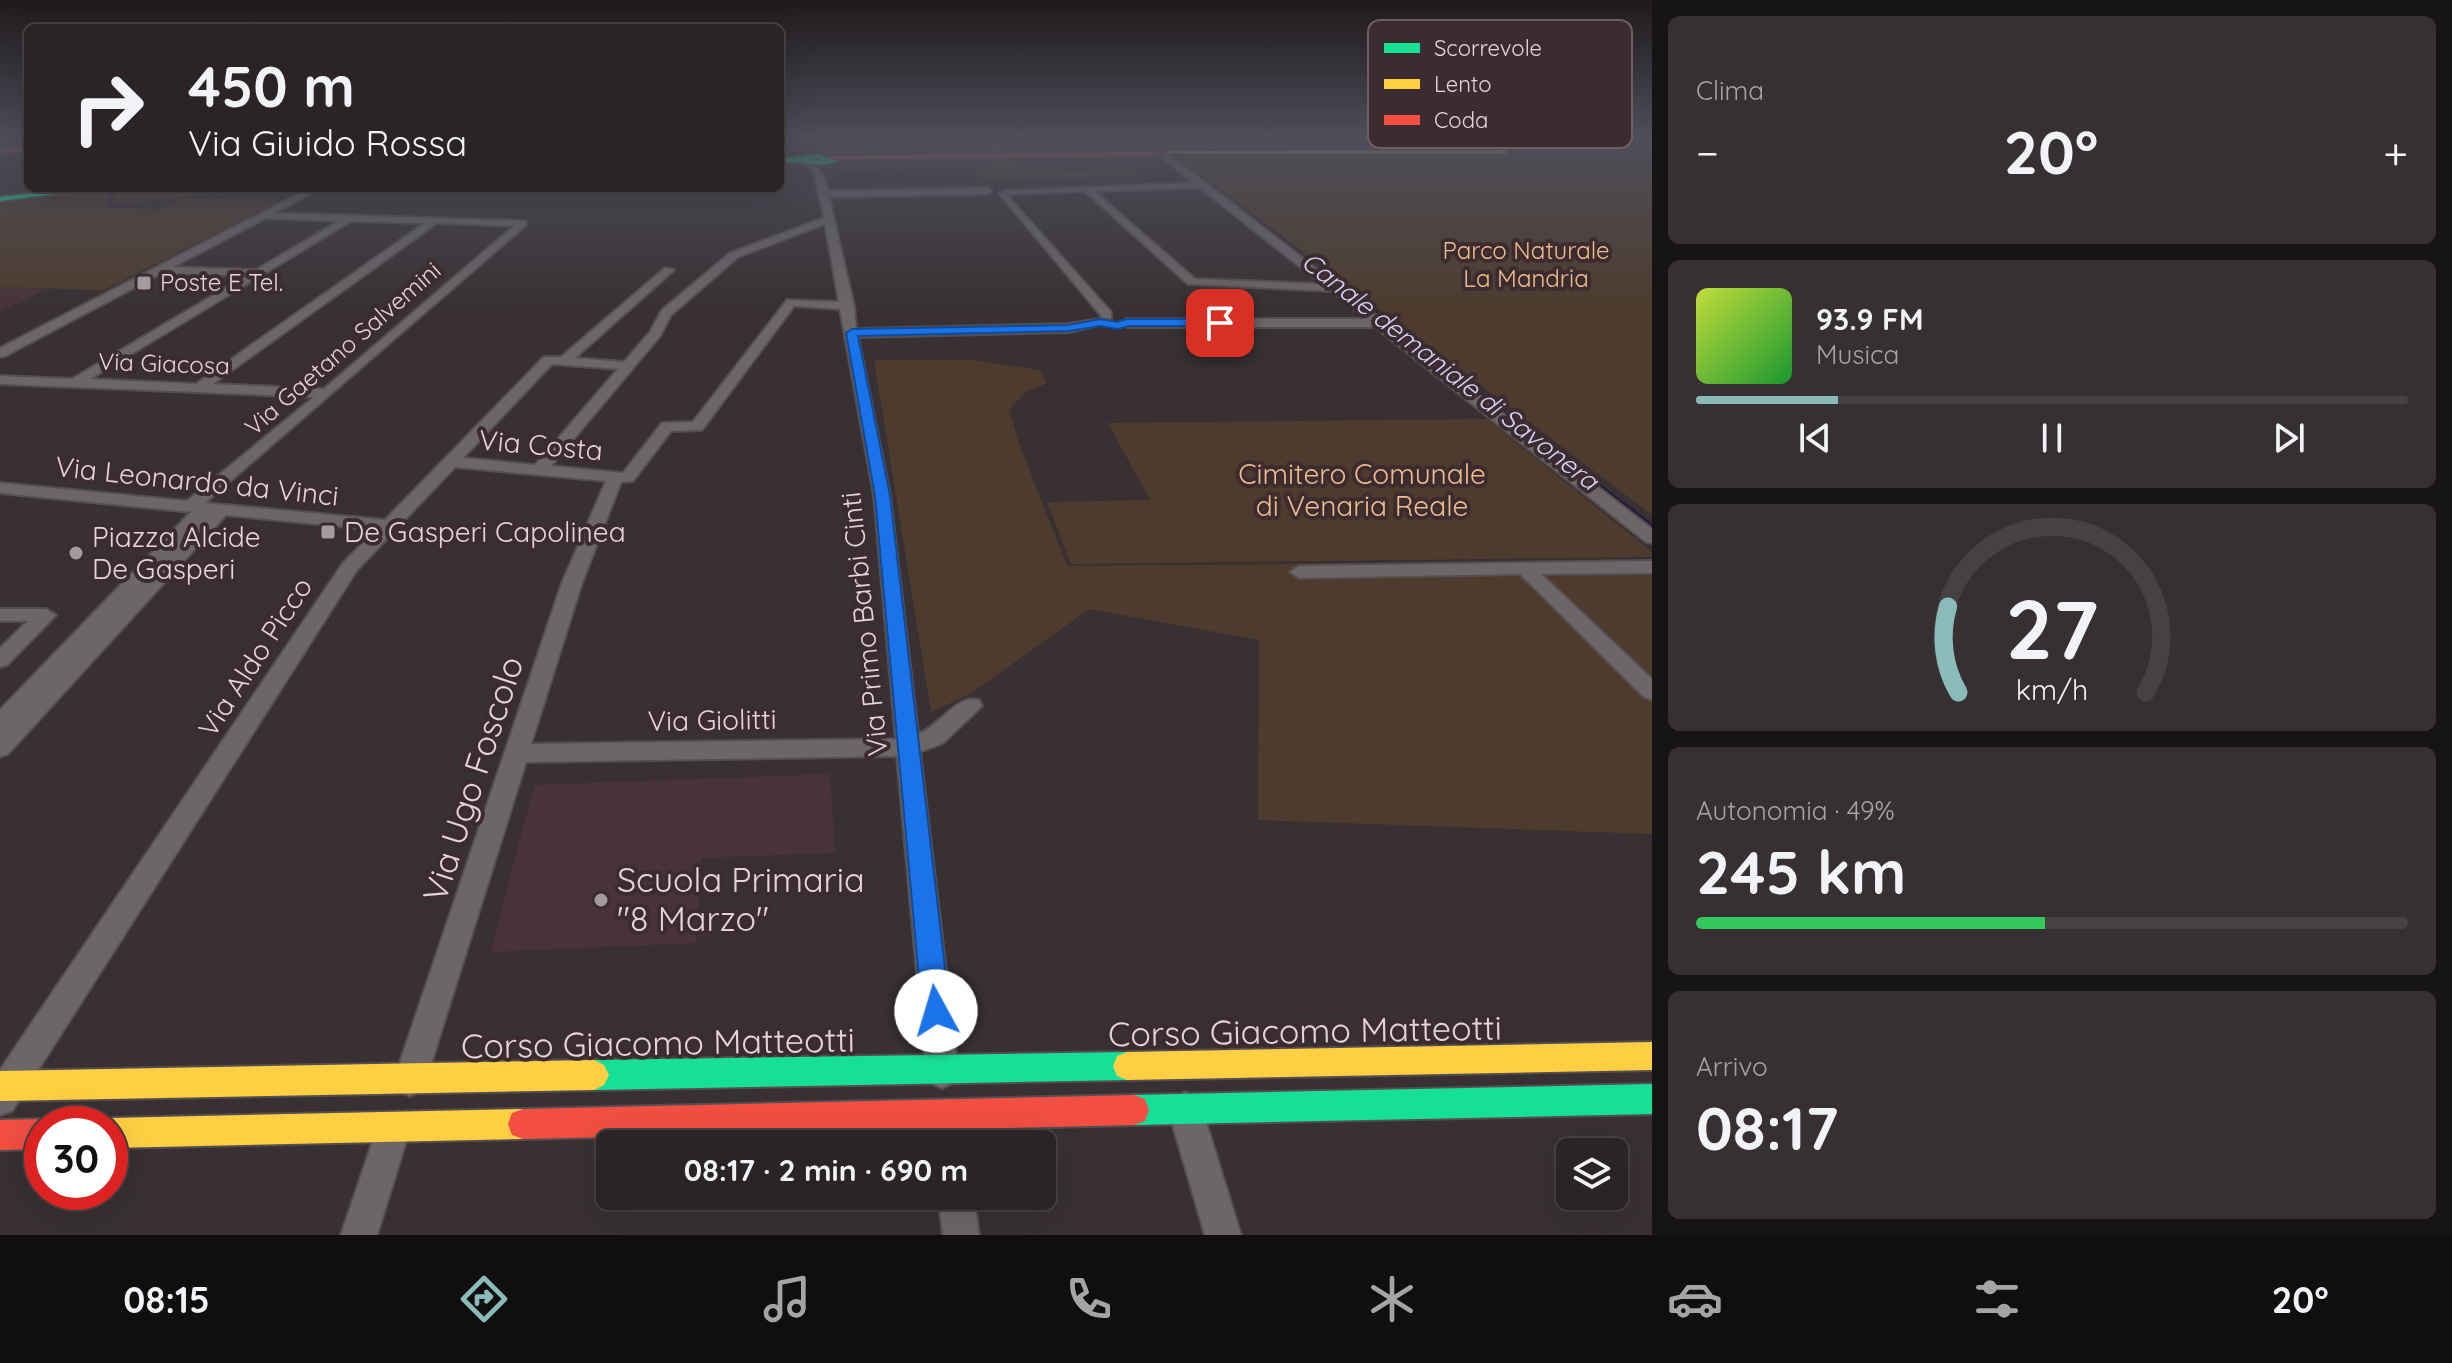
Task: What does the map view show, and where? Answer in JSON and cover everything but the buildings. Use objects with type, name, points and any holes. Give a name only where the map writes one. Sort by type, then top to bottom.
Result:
[{"type":"main road","points":[[0,199],[30,196]]},
{"type":"main road","name":"Corso Giacomo Matteotti","points":[[128,1131],[402,1103],[942,1070],[1652,1056]]},
{"type":"main road","name":"Corso Giacomo Matteotti","points":[[3,1091],[402,1103],[949,1130],[1185,1109],[1652,1099]]},
{"type":"main road","points":[[0,1135],[24,1134]]},
{"type":"street","points":[[0,353],[302,196]]},
{"type":"street","name":"Via Primo Barbi Cinti","points":[[824,196],[848,306],[882,496],[949,1130]]},
{"type":"street","points":[[1007,196],[1103,319],[1118,326],[1127,323],[1378,323]]},
{"type":"street","points":[[1095,196],[1192,282],[1334,288]]},
{"type":"street","points":[[1216,196],[1652,538]]},
{"type":"street","points":[[263,216],[436,220]]},
{"type":"street","points":[[74,383],[350,218]]},
{"type":"street","points":[[539,470],[656,333],[666,313],[734,255],[829,219]]},
{"type":"street","points":[[200,387],[436,220]]},
{"type":"street","name":"Via Gaetano Salvemini","points":[[205,508],[327,393],[523,223],[436,220]]},
{"type":"street","points":[[803,228],[832,231]]},
{"type":"street","points":[[158,270],[259,273]]},
{"type":"street","name":"Via Aldo Picco","points":[[3,1091],[350,567],[549,360],[564,361],[669,270]]},
{"type":"street","name":"Via Ugo Foscolo","points":[[359,1235],[572,583],[621,478],[667,426],[697,427],[791,302],[848,306]]},
{"type":"street","points":[[852,333],[1069,328],[1103,319]]},
{"type":"street","points":[[564,361],[629,366]]},
{"type":"street","name":"Via Giacosa","points":[[0,380],[327,393]]},
{"type":"street","name":"Via Costa","points":[[451,462],[621,478]]},
{"type":"street","name":"Via Leonardo da Vinci","points":[[0,488],[389,526]]},
{"type":"street","points":[[0,724],[205,508]]},
{"type":"street","points":[[0,748],[205,508]]},
{"type":"street","points":[[1299,572],[1652,567]]},
{"type":"street","points":[[1525,569],[1652,692]]},
{"type":"street","points":[[0,615],[46,615],[0,660]]},
{"type":"street","points":[[908,747],[935,737],[971,706]]},
{"type":"street","name":"Via Giolitti","points":[[518,753],[908,747]]},
{"type":"street","points":[[1185,1109],[1223,1235]]},
{"type":"street","points":[[958,1210],[961,1235]]},
{"type":"shaded area","points":[[0,287],[48,289],[0,312]]},
{"type":"shaded area","name":"Scuola Primaria \"8 Marzo\"","points":[[830,774],[835,853],[702,858],[696,943],[491,952],[534,785]]},
{"type":"green space","points":[[49,196],[109,196],[108,208],[161,209],[185,198],[280,201],[104,290],[0,287],[0,201]]},
{"type":"green space","points":[[114,196],[193,196],[113,205]]},
{"type":"green space","name":"Parco Naturale La Mandria","points":[[1228,196],[1652,196],[1652,515]]},
{"type":"green space","points":[[874,360],[972,360],[1040,370],[1047,383],[1026,392],[1009,410],[1067,566],[1652,561],[1652,834],[1258,820],[1259,640],[1089,609],[972,693],[931,712]]},
{"type":"green space","name":"Cimitero Comunale di Venaria Reale","points":[[1487,419],[1652,552],[1652,557],[1071,564],[1047,502],[1150,500],[1108,423]]},
{"type":"waterway","name":"Canale demaniale di Savonera","points":[[1223,196],[1241,209]]},
{"type":"waterway","name":"Canale demaniale di Savonera","points":[[1238,207],[1501,410]]},
{"type":"waterway","name":"Canale demaniale di Savonera","points":[[1498,408],[1652,526]]},
{"type":"traffic: fast","points":[[0,199],[30,196]]},
{"type":"traffic: fast","points":[[594,1075],[1127,1066]]},
{"type":"traffic: fast","points":[[1134,1110],[1652,1099]]},
{"type":"traffic: slow","points":[[1127,1066],[1652,1056]]},
{"type":"traffic: slow","points":[[0,1086],[594,1075]]},
{"type":"traffic: slow","points":[[128,1133],[523,1124]]},
{"type":"traffic: jam","points":[[523,1124],[1134,1110]]},
{"type":"traffic: jam","points":[[0,1135],[24,1134]]},
{"type":"place","name":"Poste E Tel.","points":[[144,283]]},
{"type":"place","name":"De Gasperi Capolinea","points":[[328,532]]},
{"type":"place","name":"Piazza Alcide De Gasperi","points":[[76,553]]},
{"type":"place","name":"Scuola Primaria \"8 Marzo\"","points":[[601,900]]},
{"type":"route","points":[[936,1011],[882,496],[852,333],[1079,328],[1100,323],[1108,326],[1127,323],[1220,323]]}]
